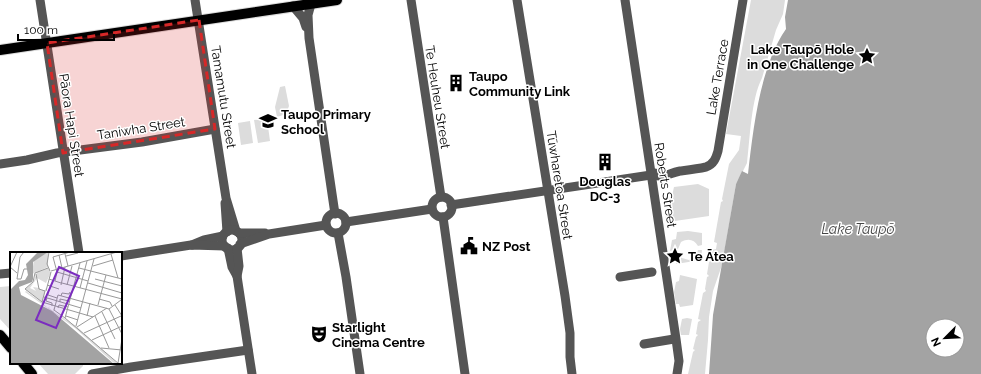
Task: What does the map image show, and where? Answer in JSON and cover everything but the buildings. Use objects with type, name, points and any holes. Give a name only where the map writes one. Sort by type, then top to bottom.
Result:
[{"type":"main road","points":[[0,50],[337,0]]},
{"type":"main road","points":[[0,335],[10,347]]},
{"type":"main road","points":[[24,364],[32,374]]},
{"type":"street","name":"Pāora Hapi Street","points":[[40,0],[79,252]]},
{"type":"street","name":"Tamamutu Street","points":[[196,0],[231,233]]},
{"type":"street","name":"Te Heuheu Street","points":[[411,0],[440,197]]},
{"type":"street","name":"Tūwharetoa Street","points":[[518,0],[570,333],[572,374]]},
{"type":"street","name":"Roberts Street","points":[[625,0],[676,338],[679,367],[677,374]]},
{"type":"street","name":"Lake Terrace","points":[[651,175],[660,171],[668,170],[678,172],[710,166],[716,158],[743,0]]},
{"type":"street","points":[[311,4],[308,14],[309,38],[335,214]]},
{"type":"street","points":[[293,6],[303,18],[309,38]]},
{"type":"street","name":"Taniwha Street","points":[[0,164],[63,153],[120,146],[215,129]]},
{"type":"street","points":[[452,206],[651,175]]},
{"type":"street","points":[[440,197],[449,200],[452,206],[450,212],[443,217],[437,216],[432,209],[435,200],[440,197]]},
{"type":"street","points":[[346,222],[432,209]]},
{"type":"street","points":[[335,214],[341,214],[344,216],[346,222],[343,230],[338,233],[331,232],[326,225],[328,219],[335,214]]},
{"type":"street","points":[[443,217],[465,374]]},
{"type":"street","points":[[122,256],[191,246],[233,247],[269,234],[326,225]]},
{"type":"street","points":[[191,246],[204,240],[231,233],[259,232],[269,234]]},
{"type":"street","points":[[231,233],[222,242],[233,247],[239,266],[237,276],[252,374]]},
{"type":"street","points":[[231,233],[241,238],[233,247]]},
{"type":"street","points":[[338,233],[360,374]]},
{"type":"street","points":[[620,277],[652,272]]},
{"type":"street","points":[[0,274],[10,273]]},
{"type":"street","points":[[644,344],[674,339]]},
{"type":"street","points":[[95,373],[248,350]]},
{"type":"highlighted area","points":[[199,20],[215,129],[63,153],[47,43]]},
{"type":"shaded area","points":[[751,0],[785,0],[783,14],[776,30],[755,97],[747,163],[736,184],[722,265],[713,291],[709,317],[705,374],[688,374],[693,352],[695,350],[693,349],[696,337],[698,335],[696,334],[698,322],[701,320],[698,319],[703,293],[706,291],[707,277],[709,276],[707,274],[709,262],[712,260],[710,259],[712,250],[716,249],[717,243],[714,242],[729,164],[739,150],[741,136],[726,134]]},
{"type":"shaded area","points":[[285,86],[289,106],[286,114],[277,117],[275,107],[280,87]]},
{"type":"shaded area","points":[[267,119],[270,141],[258,143],[254,120]]},
{"type":"shaded area","points":[[250,121],[253,143],[241,145],[238,123]]},
{"type":"shaded area","points":[[698,184],[709,189],[709,216],[668,222],[665,221],[669,197],[672,196],[674,187]]},
{"type":"shaded area","points":[[688,231],[702,233],[702,245],[698,246],[691,240],[686,240],[681,242],[678,249],[670,251],[672,240],[676,239],[677,232]]},
{"type":"shaded area","points":[[698,250],[702,250],[701,260],[676,264],[676,261],[672,261],[671,254],[679,253],[682,258],[689,260],[696,256]]},
{"type":"shaded area","points":[[680,275],[697,279],[693,305],[680,307],[679,304],[676,304],[674,292],[676,282],[679,281]]},
{"type":"shaded area","points":[[10,286],[10,330],[0,319],[0,287]]},
{"type":"shaded area","points":[[682,319],[692,319],[689,335],[681,335],[680,329]]},
{"type":"shaded area","points":[[39,364],[83,364],[83,366],[75,374],[48,374]]},
{"type":"water","name":"Lake Taupō","points":[[788,0],[981,0],[981,374],[709,374],[713,315],[736,184],[742,171],[748,174],[752,138],[759,99],[770,61],[777,44],[786,29],[785,17]]},
{"type":"place","name":"Lake Taupō Hole in One Challenge","points":[[867,56]]},
{"type":"place","name":"Taupo Community Link","points":[[456,83]]},
{"type":"place","name":"Taupo Primary School","points":[[268,121]]},
{"type":"place","name":"Douglas DC-3","points":[[605,162]]},
{"type":"place","name":"NZ Post","points":[[469,246]]},
{"type":"place","name":"Te Ātea","points":[[675,256]]},
{"type":"place","name":"Starlight Cinema Centre","points":[[319,334]]}]
